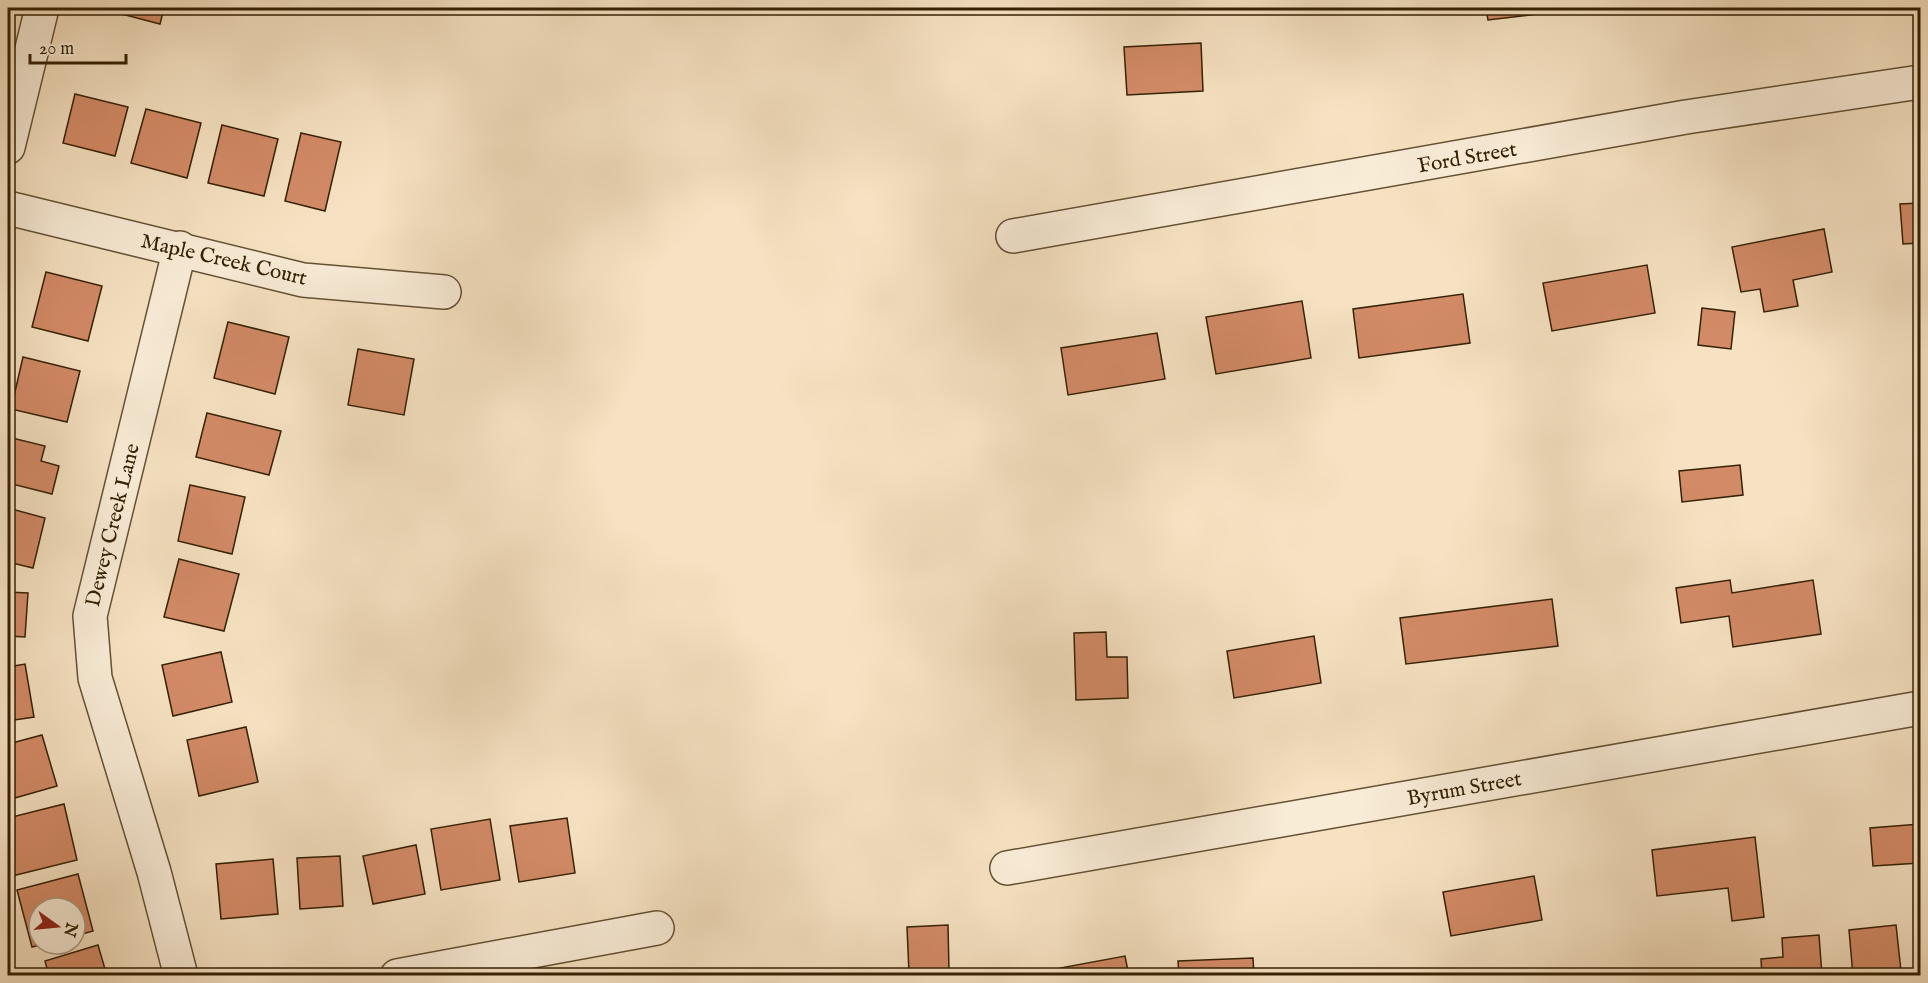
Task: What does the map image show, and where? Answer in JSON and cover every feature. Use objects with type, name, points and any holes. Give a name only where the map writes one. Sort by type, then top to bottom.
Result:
[{"type":"street","points":[[8,147],[42,8]]},
{"type":"street","name":"Ford Street","points":[[1013,236],[1686,117],[1920,82]]},
{"type":"street","name":"Maple Creek Court","points":[[8,208],[180,248],[303,280],[444,292]]},
{"type":"street","name":"Dewey Creek Lane","points":[[180,248],[90,616],[95,678],[154,872],[181,975]]},
{"type":"street","name":"Byrum Street","points":[[1007,868],[1920,708]]},
{"type":"street","points":[[397,975],[657,928]]},
{"type":"building","points":[[110,8],[164,8],[160,24],[110,11]]},
{"type":"building","points":[[1486,8],[1587,8],[1488,20]]},
{"type":"building","points":[[1201,43],[1203,91],[1127,95],[1124,47]]},
{"type":"building","points":[[75,94],[128,107],[115,156],[63,143]]},
{"type":"building","points":[[146,109],[201,123],[187,178],[131,163]]},
{"type":"building","points":[[222,125],[278,139],[264,196],[208,183]]},
{"type":"building","points":[[301,133],[341,142],[325,211],[285,201]]},
{"type":"building","points":[[1920,203],[1920,243],[1903,244],[1900,204]]},
{"type":"building","points":[[1824,229],[1832,272],[1793,280],[1798,306],[1764,312],[1760,289],[1741,292],[1732,247]]},
{"type":"building","points":[[1647,265],[1655,313],[1552,331],[1543,283]]},
{"type":"building","points":[[46,272],[102,286],[88,341],[32,327]]},
{"type":"building","points":[[1463,294],[1470,343],[1359,358],[1353,309]]},
{"type":"building","points":[[1302,301],[1311,358],[1216,374],[1206,317]]},
{"type":"building","points":[[1702,308],[1735,312],[1731,349],[1698,345]]},
{"type":"building","points":[[228,322],[289,337],[275,394],[214,378]]},
{"type":"building","points":[[1157,333],[1165,379],[1068,395],[1061,348]]},
{"type":"building","points":[[358,349],[414,359],[404,415],[348,405]]},
{"type":"building","points":[[23,357],[80,371],[67,422],[11,409]]},
{"type":"building","points":[[207,413],[281,431],[269,475],[196,457]]},
{"type":"building","points":[[8,437],[45,446],[41,461],[59,466],[52,494],[8,483]]},
{"type":"building","points":[[1740,465],[1743,495],[1682,502],[1679,471]]},
{"type":"building","points":[[190,485],[245,497],[232,554],[178,541]]},
{"type":"building","points":[[8,508],[45,518],[33,568],[8,562]]},
{"type":"building","points":[[179,559],[239,574],[224,631],[164,617]]},
{"type":"building","points":[[1730,580],[1732,593],[1813,580],[1821,634],[1733,647],[1729,616],[1681,623],[1676,588]]},
{"type":"building","points":[[8,592],[28,593],[25,637],[8,636]]},
{"type":"building","points":[[1552,599],[1558,646],[1406,664],[1400,618]]},
{"type":"building","points":[[1106,632],[1107,657],[1127,657],[1128,698],[1076,700],[1074,633]]},
{"type":"building","points":[[1314,636],[1321,683],[1234,698],[1227,651]]},
{"type":"building","points":[[221,652],[232,702],[173,716],[162,665]]},
{"type":"building","points":[[25,664],[34,717],[8,721],[8,667]]},
{"type":"building","points":[[246,727],[258,782],[199,796],[187,740]]},
{"type":"building","points":[[42,735],[57,786],[8,800],[8,744]]},
{"type":"building","points":[[64,804],[77,860],[8,877],[8,818]]},
{"type":"building","points":[[567,818],[575,873],[519,882],[510,826]]},
{"type":"building","points":[[490,819],[500,880],[441,890],[431,829]]},
{"type":"building","points":[[1920,824],[1920,863],[1873,866],[1870,828]]},
{"type":"building","points":[[1755,837],[1764,917],[1732,921],[1728,888],[1657,896],[1652,850]]},
{"type":"building","points":[[416,845],[425,894],[373,904],[363,856]]},
{"type":"building","points":[[340,856],[343,906],[300,909],[297,858]]},
{"type":"building","points":[[273,859],[278,914],[221,919],[216,864]]},
{"type":"building","points":[[78,874],[84,896],[27,896],[27,928],[17,890]]},
{"type":"building","points":[[1534,876],[1542,920],[1451,936],[1443,892]]},
{"type":"building","points":[[87,908],[93,931],[87,933]]},
{"type":"building","points":[[948,925],[949,971],[909,973],[907,927]]},
{"type":"building","points":[[1896,925],[1901,971],[1853,976],[1849,930]]},
{"type":"building","points":[[1819,935],[1822,976],[1762,976],[1761,959],[1783,957],[1782,938]]},
{"type":"building","points":[[98,945],[107,976],[49,976],[45,961],[62,956],[87,956],[87,948]]},
{"type":"building","points":[[1125,956],[1129,976],[1061,976],[1060,968]]},
{"type":"building","points":[[1253,958],[1254,976],[1179,976],[1178,961]]}]
